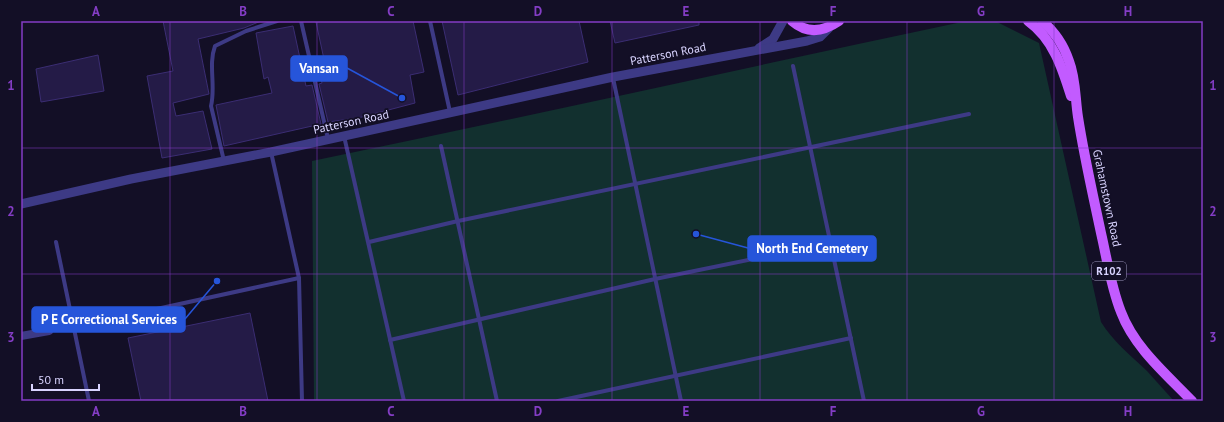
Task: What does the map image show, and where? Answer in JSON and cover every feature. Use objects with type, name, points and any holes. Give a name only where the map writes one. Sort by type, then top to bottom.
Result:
[{"type":"main road","points":[[792,21],[800,28],[819,31],[829,28],[839,21]]},
{"type":"main road","name":"Grahamstown Road","points":[[1028,21],[1050,41],[1057,55],[1077,117],[1111,277],[1120,311],[1127,328],[1136,340],[1192,401]]},
{"type":"main road","name":"Grahamstown Road","points":[[1042,21],[1057,37],[1069,61],[1074,76],[1077,117]]},
{"type":"street","name":"Patterson Road","points":[[756,49],[773,38],[783,21]]},
{"type":"street","name":"Patterson Road","points":[[21,204],[271,152],[613,77],[756,49],[773,48],[816,39],[829,28]]},
{"type":"street","points":[[21,336],[49,331]]},
{"type":"lane","points":[[224,161],[211,106],[213,99],[212,62],[215,46],[246,31],[277,21]]},
{"type":"lane","points":[[301,21],[328,139]]},
{"type":"lane","points":[[430,21],[450,113]]},
{"type":"lane","points":[[794,66],[864,401]]},
{"type":"lane","points":[[613,77],[681,401]]},
{"type":"lane","points":[[369,242],[458,221],[969,114]]},
{"type":"lane","points":[[344,136],[404,401]]},
{"type":"lane","points":[[441,146],[497,401]]},
{"type":"lane","points":[[271,152],[299,278],[302,401]]},
{"type":"lane","points":[[56,242],[89,401]]},
{"type":"lane","points":[[390,340],[480,318],[655,279],[831,243]]},
{"type":"lane","points":[[74,327],[299,278]]},
{"type":"lane","points":[[558,401],[851,338]]},
{"type":"green space","points":[[962,22],[997,22],[1039,43],[1101,322],[1116,342],[1147,371],[1174,401],[314,401],[312,161]]},
{"type":"building","points":[[163,21],[261,21],[244,28],[198,39],[209,94],[173,103],[176,116],[203,111],[212,149],[162,158],[147,76],[173,71]]},
{"type":"building","points":[[413,21],[424,72],[410,75],[415,103],[358,118],[328,122],[319,84],[322,83],[318,66],[325,64],[316,22]]},
{"type":"building","points":[[442,21],[579,21],[588,62],[458,95]]},
{"type":"building","points":[[610,21],[699,21],[699,25],[615,43]]},
{"type":"building","points":[[293,26],[306,86],[312,85],[321,124],[224,146],[216,105],[272,93],[268,77],[264,79],[256,33]]},
{"type":"building","points":[[98,55],[104,91],[41,102],[36,69]]},
{"type":"building","points":[[250,313],[268,401],[141,401],[128,338]]},
{"type":"place","name":"Vansan","points":[[402,98]]},
{"type":"place","name":"North End Cemetery","points":[[696,234]]},
{"type":"place","name":"P E Correctional Services","points":[[217,281]]}]
